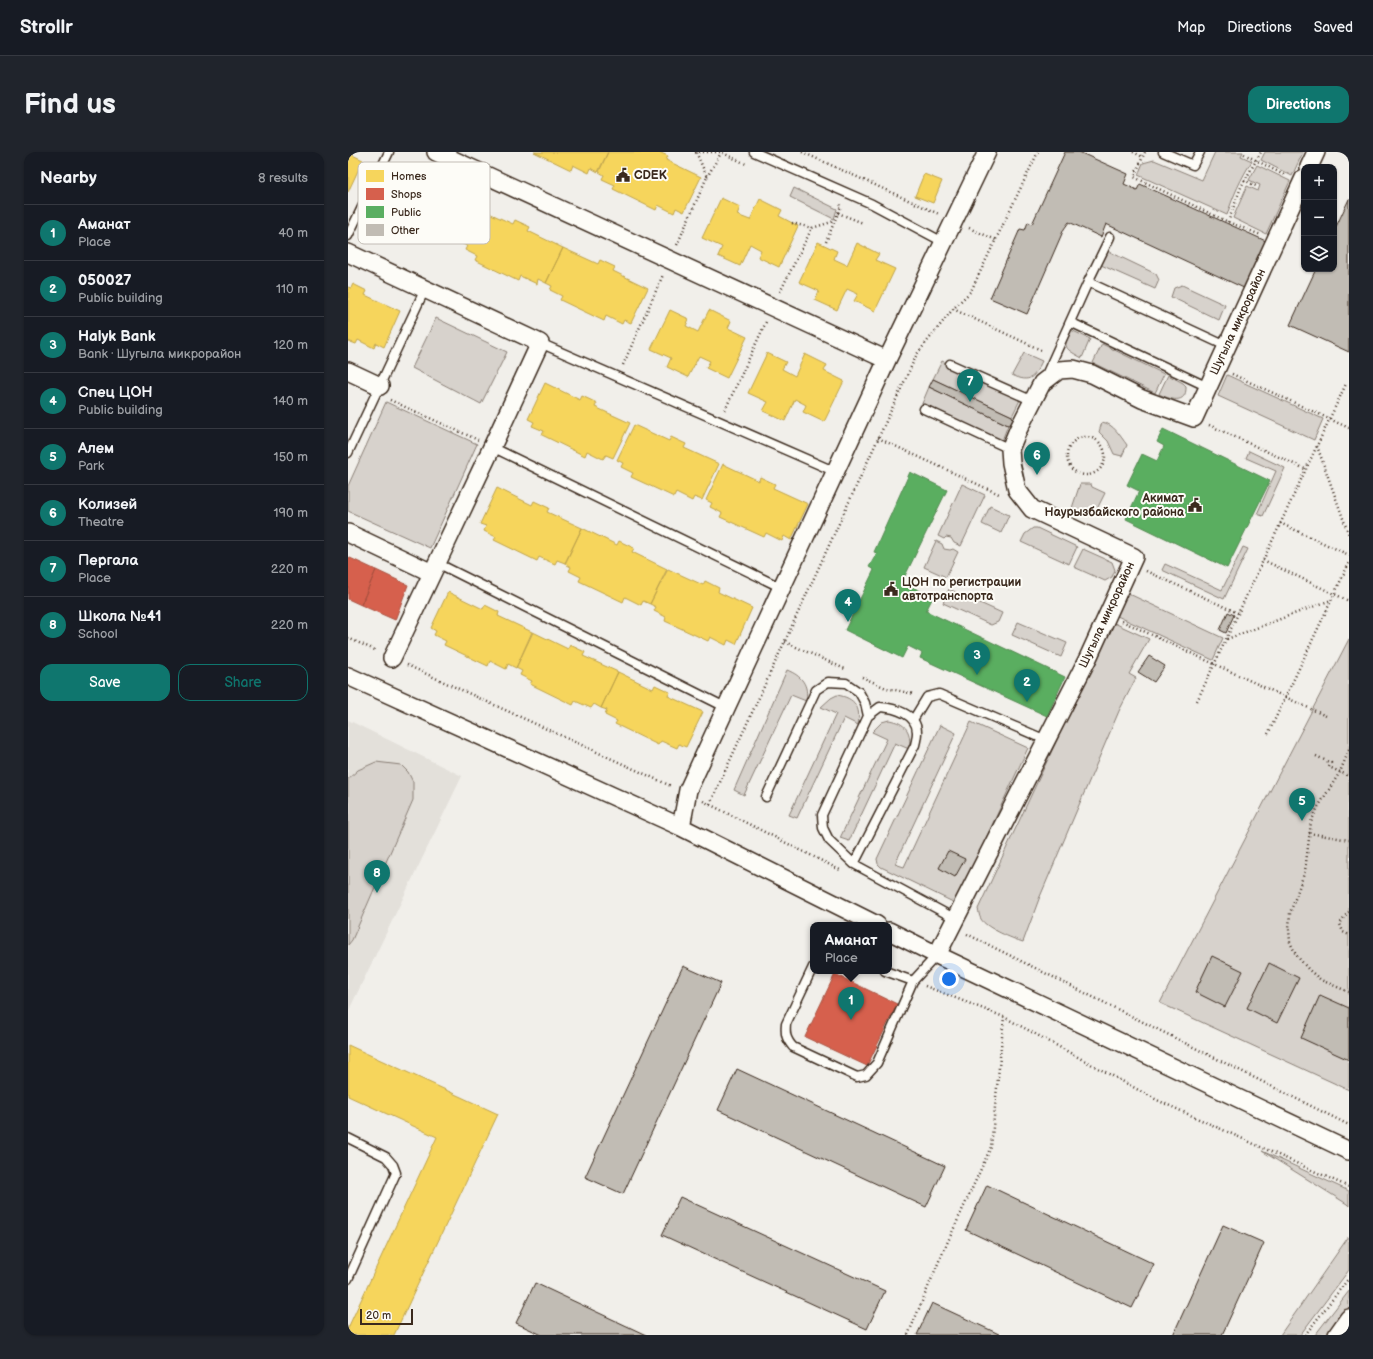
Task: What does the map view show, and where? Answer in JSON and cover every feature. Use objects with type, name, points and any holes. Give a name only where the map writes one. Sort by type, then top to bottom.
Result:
[{"type":"street","points":[[436,152],[458,162]]},
{"type":"street","points":[[681,827],[688,790],[836,472],[886,360],[987,152]]},
{"type":"street","points":[[1310,164],[1316,152]]},
{"type":"street","points":[[490,177],[886,360]]},
{"type":"street","name":"Шугыла микрорайон","points":[[1194,418],[1301,184]]},
{"type":"street","points":[[348,253],[540,343],[392,658]]},
{"type":"street","points":[[1010,449],[1042,383],[1059,370],[1073,369],[1092,374],[1142,399],[1194,418]]},
{"type":"street","points":[[348,371],[378,390]]},
{"type":"street","name":"Шугыла микрорайон","points":[[937,956],[1088,658],[1134,557],[1032,509],[1017,490],[1011,463],[1010,449]]},
{"type":"street","points":[[348,533],[434,568]]},
{"type":"street","points":[[348,676],[681,827],[871,922]]},
{"type":"street","points":[[892,933],[937,956],[1349,1151]]},
{"type":"street","points":[[1337,1335],[1349,1318]]},
{"type":"lane","points":[[384,162],[389,152]]},
{"type":"lane","points":[[754,152],[872,204],[943,242]]},
{"type":"lane","points":[[1163,152],[1193,165],[1200,152]]},
{"type":"lane","points":[[348,236],[358,216]]},
{"type":"lane","points":[[1042,383],[1110,237]]},
{"type":"lane","points":[[1088,282],[1226,346]]},
{"type":"lane","points":[[348,453],[425,289]]},
{"type":"lane","points":[[1070,322],[1208,387]]},
{"type":"lane","points":[[540,343],[836,472]]},
{"type":"lane","points":[[950,364],[1033,401]]},
{"type":"lane","points":[[924,409],[1010,449]]},
{"type":"lane","points":[[492,447],[782,588]]},
{"type":"lane","points":[[434,568],[727,708]]},
{"type":"lane","points":[[766,797],[816,690],[828,682],[846,683],[859,692],[865,703],[868,716]]},
{"type":"lane","points":[[914,720],[927,697],[939,694],[1046,740]]},
{"type":"lane","points":[[854,864],[915,745],[917,731],[914,720],[894,708],[880,707],[868,716],[822,815],[823,828],[829,840],[854,864],[954,923]]},
{"type":"lane","points":[[810,973],[786,1024],[785,1033],[787,1041],[793,1047],[857,1077],[866,1075],[877,1063],[913,981],[937,956]]},
{"type":"lane","points":[[892,974],[913,981]]},
{"type":"lane","points":[[348,1138],[386,1156],[393,1165],[396,1173],[348,1279]]},
{"type":"path","points":[[707,177],[696,152],[721,152],[749,165]]},
{"type":"path","points":[[617,377],[707,177],[721,152]]},
{"type":"path","points":[[802,152],[996,240]]},
{"type":"path","points":[[710,804],[917,354],[953,309],[971,291],[1038,152]]},
{"type":"path","points":[[1133,152],[1143,157]]},
{"type":"path","points":[[1145,152],[1134,177],[1228,222],[1262,236]]},
{"type":"path","points":[[1228,222],[1244,180],[1262,152]]},
{"type":"path","points":[[1244,154],[1256,161],[1301,179]]},
{"type":"path","points":[[1244,180],[1258,187]]},
{"type":"path","points":[[826,242],[842,206],[834,203]]},
{"type":"path","points":[[838,213],[863,223]]},
{"type":"path","points":[[792,223],[812,228]]},
{"type":"path","points":[[953,309],[1055,356]]},
{"type":"path","points":[[1217,367],[1349,428]]},
{"type":"path","points":[[1197,701],[1346,384]]},
{"type":"path","points":[[378,390],[492,447]]},
{"type":"path","points":[[1194,418],[1305,469]]},
{"type":"path","points":[[1084,437],[1096,440],[1101,445],[1105,456],[1101,468],[1091,474],[1085,475],[1074,471],[1068,460],[1067,454],[1073,443],[1084,437]]},
{"type":"path","points":[[878,438],[1004,496]]},
{"type":"path","points":[[1316,446],[1349,536]]},
{"type":"path","points":[[1280,523],[1349,555]]},
{"type":"path","points":[[1263,560],[1349,601]]},
{"type":"path","points":[[1268,734],[1349,563]]},
{"type":"path","points":[[1131,564],[1238,613]]},
{"type":"path","points":[[1226,639],[1332,600]]},
{"type":"path","points":[[1108,614],[1214,665],[1326,716]]},
{"type":"path","points":[[348,638],[710,804],[845,872]]},
{"type":"path","points":[[1348,991],[1321,980],[1309,970],[1296,955],[1290,942],[1289,929],[1290,913],[1299,892],[1305,871],[1311,822],[1318,807],[1340,772],[1349,750]]},
{"type":"path","points":[[1316,756],[1331,763],[1329,767],[1349,776]]},
{"type":"path","points":[[1310,833],[1349,840]]},
{"type":"path","points":[[1349,912],[1340,924],[1342,932],[1349,935]]},
{"type":"path","points":[[954,923],[1349,1125]]},
{"type":"path","points":[[913,981],[1004,1017],[1157,1100],[1349,1187]]},
{"type":"path","points":[[908,1335],[990,1147],[1004,1017]]},
{"type":"path","points":[[1305,1335],[1349,1278]]},
{"type":"shaded area","points":[[1215,152],[1243,152],[1241,156],[1252,161],[1244,174],[1227,215],[1138,175],[1143,163],[1154,160],[1202,180]]},
{"type":"shaded area","points":[[1265,152],[1303,152],[1292,176],[1261,160]]},
{"type":"shaded area","points":[[1257,165],[1290,181],[1266,234],[1233,218],[1247,186],[1258,191],[1260,185],[1249,180]]},
{"type":"shaded area","points":[[794,188],[837,209],[834,219],[790,197]]},
{"type":"shaded area","points":[[1108,251],[1156,274],[1159,280],[1155,289],[1101,265]]},
{"type":"shaded area","points":[[1182,285],[1225,305],[1219,320],[1171,297],[1174,288]]},
{"type":"shaded area","points":[[436,318],[507,352],[481,404],[412,368]]},
{"type":"shaded area","points":[[1071,330],[1090,339],[1082,358],[1069,350],[1067,347],[1066,341]]},
{"type":"shaded area","points":[[1102,344],[1164,374],[1155,393],[1093,363]]},
{"type":"shaded area","points":[[1024,353],[1042,361],[1034,375],[1028,379],[1018,378],[1012,375]]},
{"type":"shaded area","points":[[942,361],[1021,398],[1012,416],[933,379]]},
{"type":"shaded area","points":[[1168,375],[1186,386],[1186,392],[1181,399],[1172,399],[1159,394]]},
{"type":"shaded area","points":[[1227,375],[1323,419],[1314,440],[1218,396]]},
{"type":"shaded area","points":[[929,387],[1008,425],[1001,443],[921,406]]},
{"type":"shaded area","points":[[386,402],[477,444],[430,548],[348,511],[348,486]]},
{"type":"shaded area","points":[[1102,422],[1110,425],[1127,445],[1122,456],[1114,454],[1108,441],[1099,432]]},
{"type":"shaded area","points":[[1249,451],[1285,468],[1263,516],[1257,514],[1276,471],[1246,458]]},
{"type":"shaded area","points":[[962,484],[985,495],[961,546],[954,543],[951,538],[946,537],[944,539],[938,536]]},
{"type":"shaded area","points":[[1080,484],[1091,484],[1092,487],[1105,493],[1095,513],[1090,514],[1071,511]]},
{"type":"shaded area","points":[[990,506],[1009,515],[1001,533],[982,524]]},
{"type":"shaded area","points":[[1033,528],[1037,528],[1077,547],[1069,564],[1021,542],[1025,534]]},
{"type":"shaded area","points":[[936,541],[942,544],[944,549],[953,549],[958,552],[946,577],[924,567]]},
{"type":"shaded area","points":[[1243,547],[1248,549],[1224,599],[1162,570],[1165,564],[1222,590]]},
{"type":"shaded area","points":[[1083,549],[1112,562],[1115,570],[1112,577],[1105,581],[1074,567]]},
{"type":"shaded area","points":[[949,589],[1002,613],[998,622],[991,625],[943,603]]},
{"type":"shaded area","points":[[1125,592],[1223,638],[1213,660],[1115,615]]},
{"type":"shaded area","points":[[1018,622],[1067,643],[1061,657],[1012,635]]},
{"type":"shaded area","points":[[1112,622],[1149,639],[1129,674],[1136,678],[1119,711],[1039,899],[1023,942],[988,926],[981,919],[978,909]]},
{"type":"shaded area","points":[[1349,639],[1349,1090],[1160,1003]]},
{"type":"shaded area","points":[[787,670],[797,675],[803,682],[807,695],[806,701],[791,695],[744,795],[734,790]]},
{"type":"shaded area","points":[[837,695],[848,698],[855,704],[859,713],[858,725],[844,718],[797,818],[789,815],[836,714],[821,707]]},
{"type":"shaded area","points":[[348,720],[462,776],[349,1010],[348,1010]]},
{"type":"shaded area","points":[[889,720],[900,723],[904,726],[910,738],[909,749],[895,743],[849,841],[840,838],[887,739],[872,732],[882,722]]},
{"type":"shaded area","points":[[971,722],[1028,748],[959,896],[953,902],[881,867],[878,864],[877,859],[940,725],[956,733],[895,864],[904,867]]},
{"type":"shaded area","points":[[376,762],[401,765],[408,772],[413,782],[413,800],[352,940],[348,945],[348,779],[358,770]]},
{"type":"shaded area","points":[[1262,1151],[1349,1191],[1349,1206],[1347,1204]]},
{"type":"shaded area","points":[[1349,1236],[1349,1270],[1300,1335],[1280,1335]]},
{"type":"shaded area","points":[[1349,1291],[1349,1309],[1329,1335],[1315,1335]]},
{"type":"building: Homes","points":[[534,152],[608,152],[598,172],[591,168],[589,173],[573,165],[571,170]]},
{"type":"building: Homes","points":[[608,152],[659,152],[668,156],[666,160],[701,177],[684,212],[676,208],[674,213],[658,205],[656,210],[613,189],[615,185],[602,179],[604,175],[599,172]]},
{"type":"building: Homes","points":[[348,153],[363,160],[362,162],[358,162],[358,171],[348,192]]},
{"type":"building: Homes","points":[[924,174],[942,181],[933,203],[915,196]]},
{"type":"building: Homes","points":[[721,198],[740,207],[737,215],[750,220],[760,199],[782,210],[779,216],[798,226],[779,267],[758,257],[761,250],[750,244],[740,266],[718,256],[722,247],[702,238]]},
{"type":"building: Homes","points":[[490,213],[513,224],[515,220],[530,227],[528,231],[563,248],[546,283],[538,279],[537,284],[520,276],[518,281],[475,260],[477,256],[465,250],[467,246],[463,244],[490,244]]},
{"type":"building: Homes","points":[[818,242],[837,251],[834,259],[847,265],[857,243],[879,254],[875,260],[895,269],[875,311],[854,301],[858,294],[847,289],[837,310],[815,300],[819,291],[799,282]]},
{"type":"building: Homes","points":[[563,248],[598,264],[600,260],[615,267],[613,271],[648,288],[631,323],[624,320],[622,324],[606,316],[604,321],[560,300],[562,296],[550,290],[552,286],[546,283]]},
{"type":"building: Homes","points":[[353,284],[367,291],[365,295],[400,311],[384,347],[376,343],[374,348],[358,340],[356,344],[348,341],[348,287],[351,288]]},
{"type":"building: Homes","points":[[670,310],[689,319],[686,326],[698,332],[709,310],[731,321],[728,328],[747,337],[727,378],[706,368],[710,361],[699,356],[688,377],[667,367],[671,358],[651,349]]},
{"type":"building: Homes","points":[[767,353],[786,362],[782,369],[795,376],[805,354],[827,365],[824,371],[844,381],[824,422],[803,412],[806,405],[795,399],[785,421],[763,411],[768,402],[748,393]]},
{"type":"building: Homes","points":[[545,383],[580,400],[582,396],[597,403],[595,407],[630,423],[613,458],[606,455],[603,459],[587,451],[585,456],[542,435],[544,431],[532,426],[534,422],[528,419]]},
{"type":"building: Homes","points":[[634,425],[669,441],[671,437],[686,444],[684,448],[719,464],[702,500],[694,497],[692,501],[676,493],[674,497],[631,477],[633,473],[621,467],[623,463],[617,460]]},
{"type":"building: Homes","points":[[723,464],[759,481],[760,477],[775,484],[773,488],[808,504],[791,540],[784,536],[782,541],[766,533],[764,537],[720,517],[722,513],[710,507],[712,503],[706,500]]},
{"type":"building: Homes","points":[[497,488],[532,505],[534,501],[549,508],[547,512],[582,528],[565,563],[557,560],[555,564],[539,557],[537,561],[494,540],[496,537],[484,531],[486,526],[480,524]]},
{"type":"building: Homes","points":[[582,528],[617,545],[619,541],[634,548],[632,552],[667,569],[650,604],[643,601],[641,605],[625,597],[623,602],[579,581],[581,577],[569,571],[571,567],[565,564]]},
{"type":"building: Homes","points":[[668,569],[703,585],[705,581],[719,588],[718,592],[752,608],[736,644],[728,640],[726,645],[710,637],[708,641],[665,621],[666,617],[654,611],[656,607],[650,604]]},
{"type":"building: Homes","points":[[448,592],[483,609],[485,605],[499,612],[498,616],[532,632],[516,668],[508,664],[506,669],[490,661],[488,666],[444,645],[446,641],[434,635],[436,631],[431,628]]},
{"type":"building: Homes","points":[[533,632],[568,649],[570,645],[585,652],[583,656],[618,672],[601,708],[594,704],[591,708],[575,701],[573,705],[530,684],[532,681],[520,675],[522,671],[516,668]]},
{"type":"building: Homes","points":[[618,672],[653,689],[655,685],[670,692],[668,696],[703,712],[686,747],[679,744],[677,748],[661,741],[658,745],[615,724],[617,721],[605,715],[607,710],[601,708]]},
{"type":"building: Homes","points":[[348,1045],[498,1114],[394,1335],[348,1335],[348,1328],[437,1137],[348,1096]]},
{"type":"building: Shops","points":[[348,557],[376,570],[361,605],[348,599]]},
{"type":"building: Shops","points":[[376,570],[408,585],[395,620],[361,605]]},
{"type":"building: Shops","points":[[835,974],[897,1004],[867,1066],[805,1037]]},
{"type":"building: Public","name":"Акимат Наурызбайского района","points":[[1163,429],[1270,481],[1227,568],[1126,519],[1139,491],[1127,485],[1142,454],[1157,461],[1164,446],[1157,442]]},
{"type":"building: Public","name":"ЦОН по регистрации автотранспорта","points":[[910,472],[947,490],[902,582],[933,597],[926,611],[1065,677],[1047,716],[920,658],[922,653],[908,646],[902,658],[845,630],[874,570],[869,567],[877,553],[874,552]]},
{"type":"building: Other","points":[[1065,152],[1079,152],[1128,174],[1124,184],[1137,190],[1140,184],[1268,242],[1246,289],[1106,224],[1101,237],[1069,222],[1064,229],[1027,314],[990,298],[1020,229],[1025,230],[1028,222],[1032,224]]},
{"type":"building: Other","points":[[1349,199],[1349,352],[1290,325],[1315,272],[1337,272],[1337,225]]},
{"type":"building: Other","points":[[933,379],[1012,416],[1014,421],[1012,424],[1008,425],[929,387]]},
{"type":"building: Other","points":[[1228,612],[1234,615],[1226,633],[1220,630]]},
{"type":"building: Other","points":[[1149,656],[1165,666],[1154,682],[1138,672]]},
{"type":"building: Other","points":[[948,851],[965,859],[955,877],[939,868]]},
{"type":"building: Other","points":[[1212,956],[1243,971],[1225,1007],[1195,992]]},
{"type":"building: Other","points":[[1269,963],[1299,978],[1277,1023],[1247,1008]]},
{"type":"building: Other","points":[[683,966],[721,983],[623,1194],[585,1177]]},
{"type":"building: Other","points":[[1320,995],[1349,1008],[1349,1060],[1301,1038]]},
{"type":"building: Other","points":[[737,1069],[945,1166],[926,1207],[718,1110]]},
{"type":"building: Other","points":[[987,1185],[1154,1264],[1132,1308],[966,1230]]},
{"type":"building: Other","points":[[680,1197],[885,1291],[867,1329],[662,1235]]},
{"type":"building: Other","points":[[1223,1225],[1264,1243],[1222,1335],[1173,1335]]},
{"type":"building: Other","points":[[535,1283],[646,1335],[542,1335],[516,1323]]},
{"type":"building: Other","points":[[932,1303],[1001,1335],[917,1335]]},
{"type":"place","name":"CDEK","points":[[623,175]]},
{"type":"place","name":"Пергала","points":[[970,402]]},
{"type":"place","name":"Колизей","points":[[1037,475]]},
{"type":"place","name":"Акимат Наурызбайского района","points":[[1195,505]]},
{"type":"place","name":"ЦОН по регистрации автотранспорта","points":[[891,589]]},
{"type":"place","name":"Спец ЦОН","points":[[848,622]]},
{"type":"place","name":"Halyk Bank","points":[[977,675]]},
{"type":"place","name":"050027","points":[[1027,702]]},
{"type":"place","name":"Алем","points":[[1302,821]]},
{"type":"place","name":"Школа №41","points":[[377,893]]},
{"type":"place","name":"Аманат","points":[[851,1020]]}]
